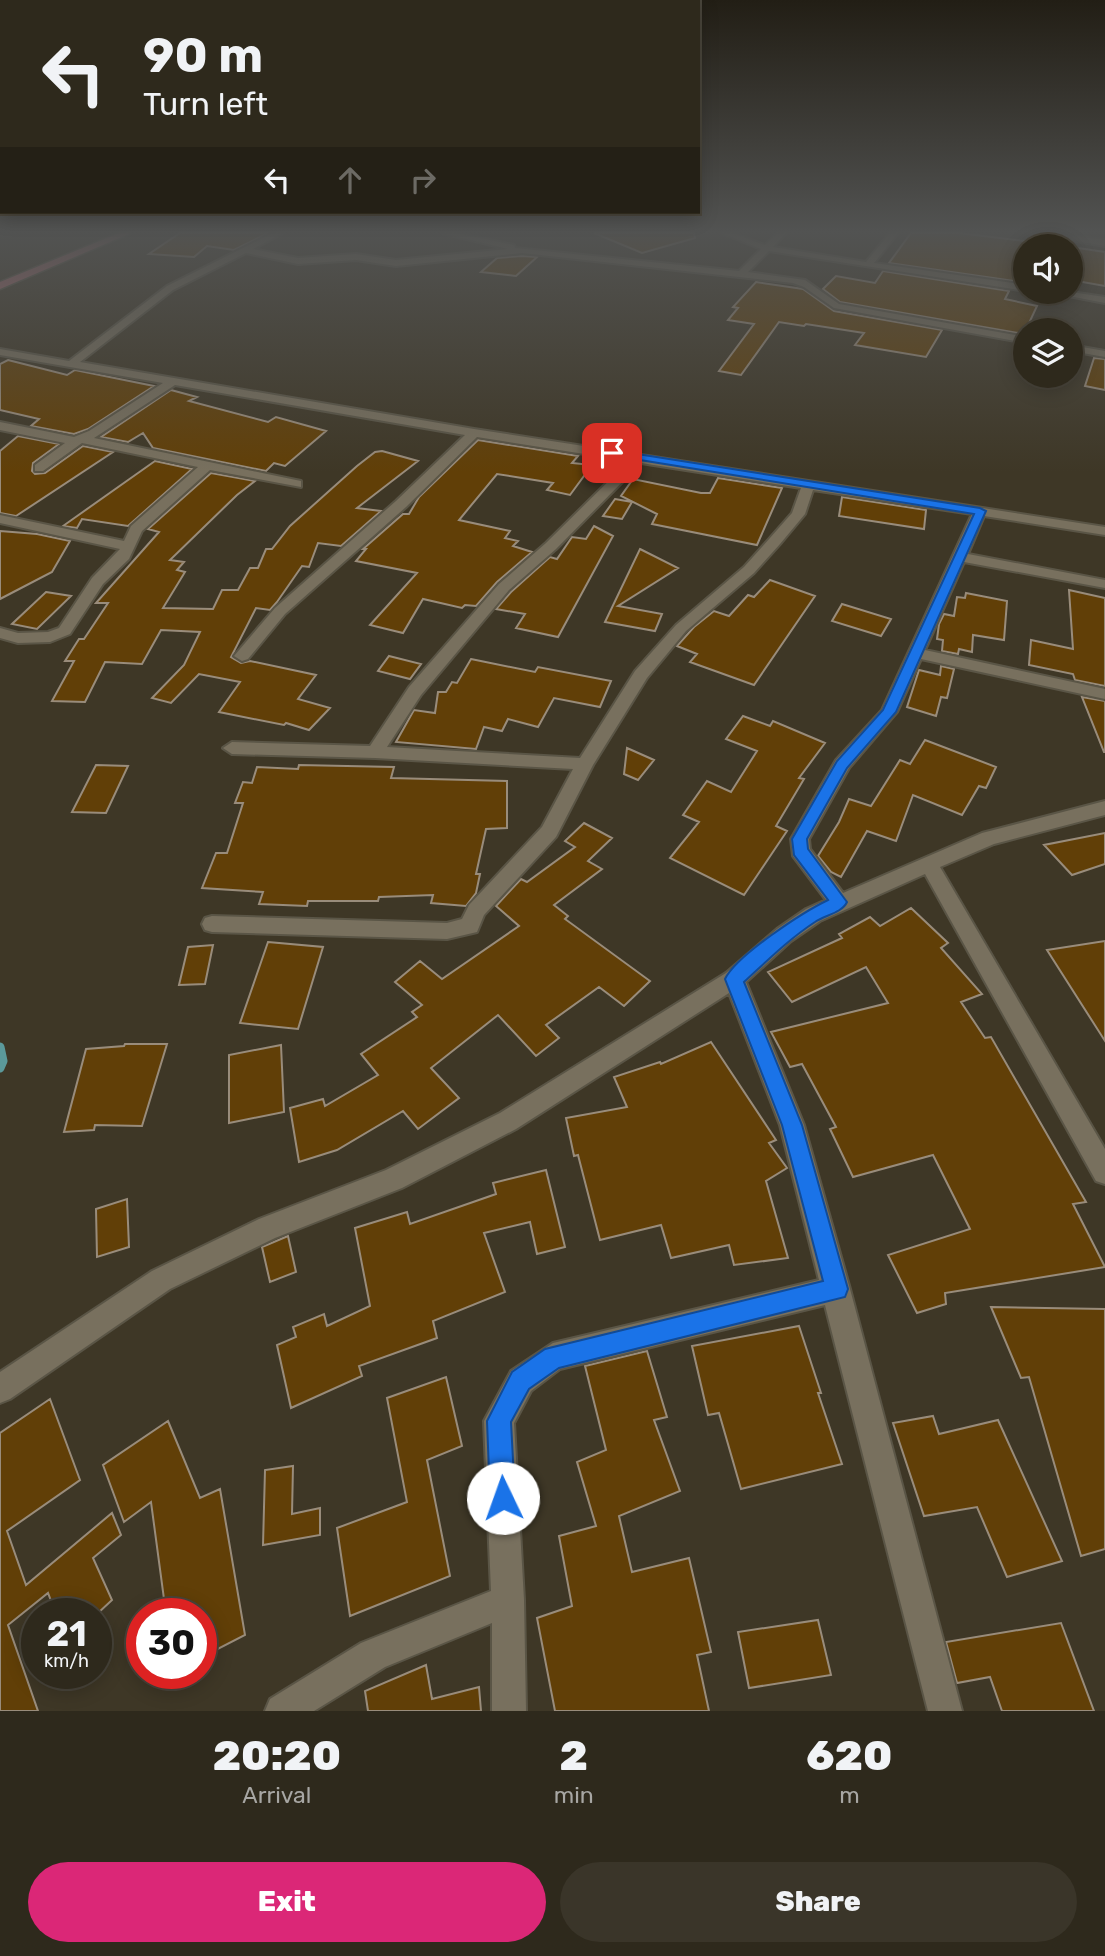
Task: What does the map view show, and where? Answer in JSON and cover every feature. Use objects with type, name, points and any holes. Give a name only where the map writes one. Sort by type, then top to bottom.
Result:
[{"type":"street","points":[[71,364],[138,313]]},
{"type":"street","points":[[875,313],[1013,338]]},
{"type":"street","points":[[1083,350],[1105,354]]},
{"type":"street","points":[[0,352],[474,433],[1105,531]]},
{"type":"street","points":[[38,468],[172,382]]},
{"type":"street","points":[[0,426],[296,484]]},
{"type":"street","points":[[242,656],[280,611],[401,504],[474,433]]},
{"type":"street","points":[[375,752],[415,691],[504,587],[551,546],[640,457]]},
{"type":"street","points":[[0,633],[18,638],[50,637],[65,631],[97,581],[124,556],[126,546],[136,529],[208,465]]},
{"type":"street","points":[[212,924],[447,931],[470,926],[476,911],[549,832],[585,764],[641,675],[681,628],[749,570],[775,541],[798,513],[809,484]]},
{"type":"street","points":[[839,902],[800,850],[800,839],[842,764],[889,712],[980,511]]},
{"type":"street","points":[[0,519],[126,546]]},
{"type":"street","points":[[961,557],[1105,584]]},
{"type":"street","points":[[915,653],[1105,694]]},
{"type":"street","points":[[232,748],[375,752],[585,764]]},
{"type":"street","points":[[0,1389],[161,1280],[268,1228],[393,1179],[508,1121],[734,979],[784,935],[813,915],[989,838],[1105,808]]},
{"type":"street","points":[[928,863],[1105,1172]]},
{"type":"street","points":[[734,979],[792,1125],[837,1289],[945,1711]]},
{"type":"street","points":[[509,1711],[508,1600],[499,1421],[521,1381],[553,1357],[837,1289]]},
{"type":"street","points":[[282,1711],[373,1655],[508,1600]]},
{"type":"building","points":[[734,313],[844,313],[942,330],[926,357],[855,345],[864,333],[779,322],[741,375],[719,371],[754,324],[728,320]]},
{"type":"building","points":[[902,313],[1034,313],[1031,318],[1013,318],[1013,332]]},
{"type":"building","points":[[1094,358],[1105,359],[1105,390],[1085,386]]},
{"type":"building","points":[[8,360],[67,375],[75,370],[154,386],[88,429],[74,434],[31,426],[39,419],[0,410],[0,364]]},
{"type":"building","points":[[171,390],[197,397],[189,401],[268,422],[276,417],[326,431],[285,466],[274,463],[266,471],[153,448],[143,433],[128,442],[101,437]]},
{"type":"building","points":[[18,436],[59,444],[33,463],[32,471],[35,474],[45,473],[83,446],[113,452],[16,516],[0,513],[0,451]]},
{"type":"building","points":[[478,440],[578,456],[572,463],[592,465],[570,495],[547,490],[553,483],[497,474],[459,520],[510,531],[505,538],[518,541],[513,546],[532,552],[497,582],[476,606],[465,605],[462,608],[423,599],[403,633],[370,625],[417,573],[356,561],[366,549],[363,549],[403,514],[409,514],[419,497]]},
{"type":"building","points":[[382,451],[418,461],[357,508],[381,511],[341,546],[318,543],[309,567],[302,566],[270,610],[256,608],[231,657],[241,663],[250,661],[316,675],[298,699],[330,708],[309,730],[286,723],[284,725],[219,712],[240,682],[199,674],[171,703],[152,698],[184,665],[200,632],[161,630],[142,664],[105,662],[85,702],[52,701],[74,661],[65,661],[79,639],[84,639],[108,603],[96,603],[159,532],[148,529],[211,473],[255,481],[170,560],[184,562],[177,570],[185,572],[163,608],[213,609],[222,590],[238,590],[250,568],[258,568],[266,549],[272,549],[290,526],[357,466],[375,452]]},
{"type":"building","points":[[155,461],[192,469],[128,526],[82,519],[77,528],[63,526]]},
{"type":"building","points":[[718,478],[782,488],[757,545],[652,524],[657,514],[621,496],[633,479],[710,493]]},
{"type":"building","points":[[842,497],[926,510],[924,529],[839,516]]},
{"type":"building","points":[[615,499],[632,502],[622,519],[603,516]]},
{"type":"building","points":[[594,526],[613,536],[558,637],[516,628],[525,614],[496,609],[550,557],[557,559],[572,537],[586,539]]},
{"type":"building","points":[[0,531],[37,534],[70,541],[52,572],[0,599]]},
{"type":"building","points":[[640,549],[678,568],[618,606],[662,614],[655,631],[605,622]]},
{"type":"building","points":[[770,580],[815,596],[754,685],[690,662],[697,654],[677,646],[694,627],[714,611],[729,616],[748,595],[754,597]]},
{"type":"building","points":[[1069,590],[1105,598],[1105,686],[1075,680],[1073,674],[1029,665],[1031,640],[1073,649]]},
{"type":"building","points":[[46,592],[71,596],[37,629],[12,624]]},
{"type":"building","points":[[966,593],[1007,601],[1004,640],[973,635],[972,652],[959,649],[958,654],[942,651],[943,640],[937,639],[939,624],[944,614],[954,616],[957,597],[965,598]]},
{"type":"building","points":[[842,604],[891,619],[881,636],[832,621]]},
{"type":"building","points":[[389,656],[421,664],[410,679],[378,671]]},
{"type":"building","points":[[471,659],[535,672],[538,667],[611,681],[600,707],[554,698],[538,727],[508,719],[502,731],[484,727],[476,749],[396,742],[414,710],[435,713],[438,692],[446,692],[452,682],[457,683]]},
{"type":"building","points":[[941,666],[954,669],[947,698],[941,697],[936,716],[907,707],[919,670],[940,675]]},
{"type":"building","points":[[1082,697],[1105,701],[1105,752],[1104,752]]},
{"type":"building","points":[[743,716],[770,726],[773,721],[825,743],[799,778],[804,779],[776,826],[787,831],[744,895],[670,858],[699,822],[683,815],[707,781],[731,792],[757,751],[726,739]]},
{"type":"building","points":[[925,740],[996,767],[986,788],[979,786],[962,815],[913,795],[896,841],[867,831],[841,877],[831,872],[818,856],[839,822],[849,799],[871,806],[900,760],[910,764]]},
{"type":"building","points":[[627,748],[654,760],[638,780],[624,774]]},
{"type":"building","points":[[96,765],[128,766],[106,813],[72,812]]},
{"type":"building","points":[[299,765],[394,767],[391,778],[507,781],[507,828],[486,829],[476,874],[480,874],[476,893],[466,906],[431,903],[433,895],[379,897],[378,901],[308,901],[307,906],[259,904],[263,892],[202,888],[216,853],[227,853],[243,803],[235,803],[243,782],[252,783],[257,767],[298,769]]},
{"type":"building","points":[[584,823],[612,838],[588,861],[602,869],[554,905],[568,916],[565,919],[650,981],[624,1006],[599,987],[546,1025],[559,1038],[536,1056],[498,1015],[431,1068],[459,1098],[418,1129],[403,1111],[337,1150],[299,1162],[290,1108],[323,1099],[325,1106],[378,1075],[361,1054],[417,1017],[412,1012],[422,1005],[395,982],[420,961],[442,979],[519,926],[496,906],[521,879],[527,882],[575,847],[565,841]]},
{"type":"building","points":[[1105,833],[1105,864],[1072,875],[1044,845]]},
{"type":"building","points":[[911,908],[948,943],[941,948],[982,994],[961,1002],[985,1038],[991,1037],[1086,1202],[1073,1204],[1105,1267],[945,1293],[946,1304],[917,1313],[888,1255],[970,1229],[933,1155],[853,1177],[830,1129],[836,1127],[802,1064],[790,1067],[771,1032],[888,1003],[866,967],[792,1002],[768,972],[842,938],[839,934],[870,917],[880,926]]},
{"type":"building","points":[[1105,941],[1105,1041],[1047,950]]},
{"type":"building","points":[[268,942],[323,947],[298,1029],[240,1023]]},
{"type":"building","points":[[213,945],[205,984],[179,985],[188,947]]},
{"type":"building","points":[[711,1042],[776,1140],[769,1143],[787,1168],[766,1181],[788,1258],[734,1265],[729,1245],[671,1258],[661,1225],[600,1240],[578,1155],[574,1156],[566,1118],[627,1107],[614,1077],[660,1062],[661,1064]]},
{"type":"building","points":[[125,1044],[167,1044],[142,1126],[95,1125],[94,1130],[64,1132],[86,1049]]},
{"type":"building","points":[[281,1045],[284,1112],[229,1123],[229,1055]]},
{"type":"building","points":[[546,1170],[565,1247],[537,1254],[530,1222],[484,1233],[505,1292],[433,1321],[437,1338],[359,1366],[362,1376],[291,1408],[277,1345],[296,1337],[293,1327],[324,1314],[327,1326],[370,1306],[355,1228],[407,1212],[410,1224],[496,1194],[493,1183]]},
{"type":"building","points":[[127,1199],[129,1247],[97,1257],[96,1209]]},
{"type":"building","points":[[288,1236],[296,1272],[270,1282],[262,1247]]},
{"type":"building","points":[[991,1307],[1105,1309],[1105,1549],[1081,1556],[1029,1377],[1021,1378]]},
{"type":"building","points":[[799,1326],[842,1464],[741,1489],[719,1413],[708,1415],[692,1346]]},
{"type":"building","points":[[647,1351],[667,1417],[654,1420],[680,1491],[619,1516],[632,1572],[689,1558],[711,1652],[697,1655],[709,1711],[555,1711],[537,1618],[572,1606],[559,1536],[596,1526],[577,1462],[606,1450],[585,1366]]},
{"type":"building","points":[[446,1377],[462,1446],[427,1460],[450,1576],[350,1616],[337,1528],[407,1502],[387,1398]]},
{"type":"building","points":[[50,1399],[80,1480],[7,1531],[26,1585],[112,1513],[121,1535],[93,1558],[111,1598],[50,1598],[48,1593],[42,1598],[21,1598],[21,1615],[8,1625],[21,1662],[21,1689],[30,1689],[38,1711],[0,1711],[0,1433]]},
{"type":"building","points":[[933,1416],[939,1434],[998,1420],[1062,1561],[1007,1577],[977,1507],[924,1516],[893,1423]]},
{"type":"building","points":[[168,1421],[200,1498],[220,1489],[245,1635],[217,1649],[217,1598],[164,1598],[151,1502],[124,1522],[103,1465]]},
{"type":"building","points":[[293,1466],[292,1514],[320,1508],[320,1535],[263,1545],[265,1470]]},
{"type":"building","points":[[818,1620],[831,1675],[749,1688],[738,1632]]},
{"type":"building","points":[[1061,1623],[1094,1711],[1002,1711],[990,1677],[957,1683],[946,1642]]},
{"type":"building","points":[[426,1665],[432,1699],[479,1687],[481,1711],[368,1711],[365,1691]]},
{"type":"waterway","points":[[0,1047],[3,1061],[0,1068]]},
{"type":"route","points":[[503,1498],[499,1421],[521,1381],[553,1357],[837,1289],[792,1125],[734,979],[784,935],[813,915],[839,902],[800,850],[800,839],[842,764],[889,712],[980,511],[612,453]]}]
